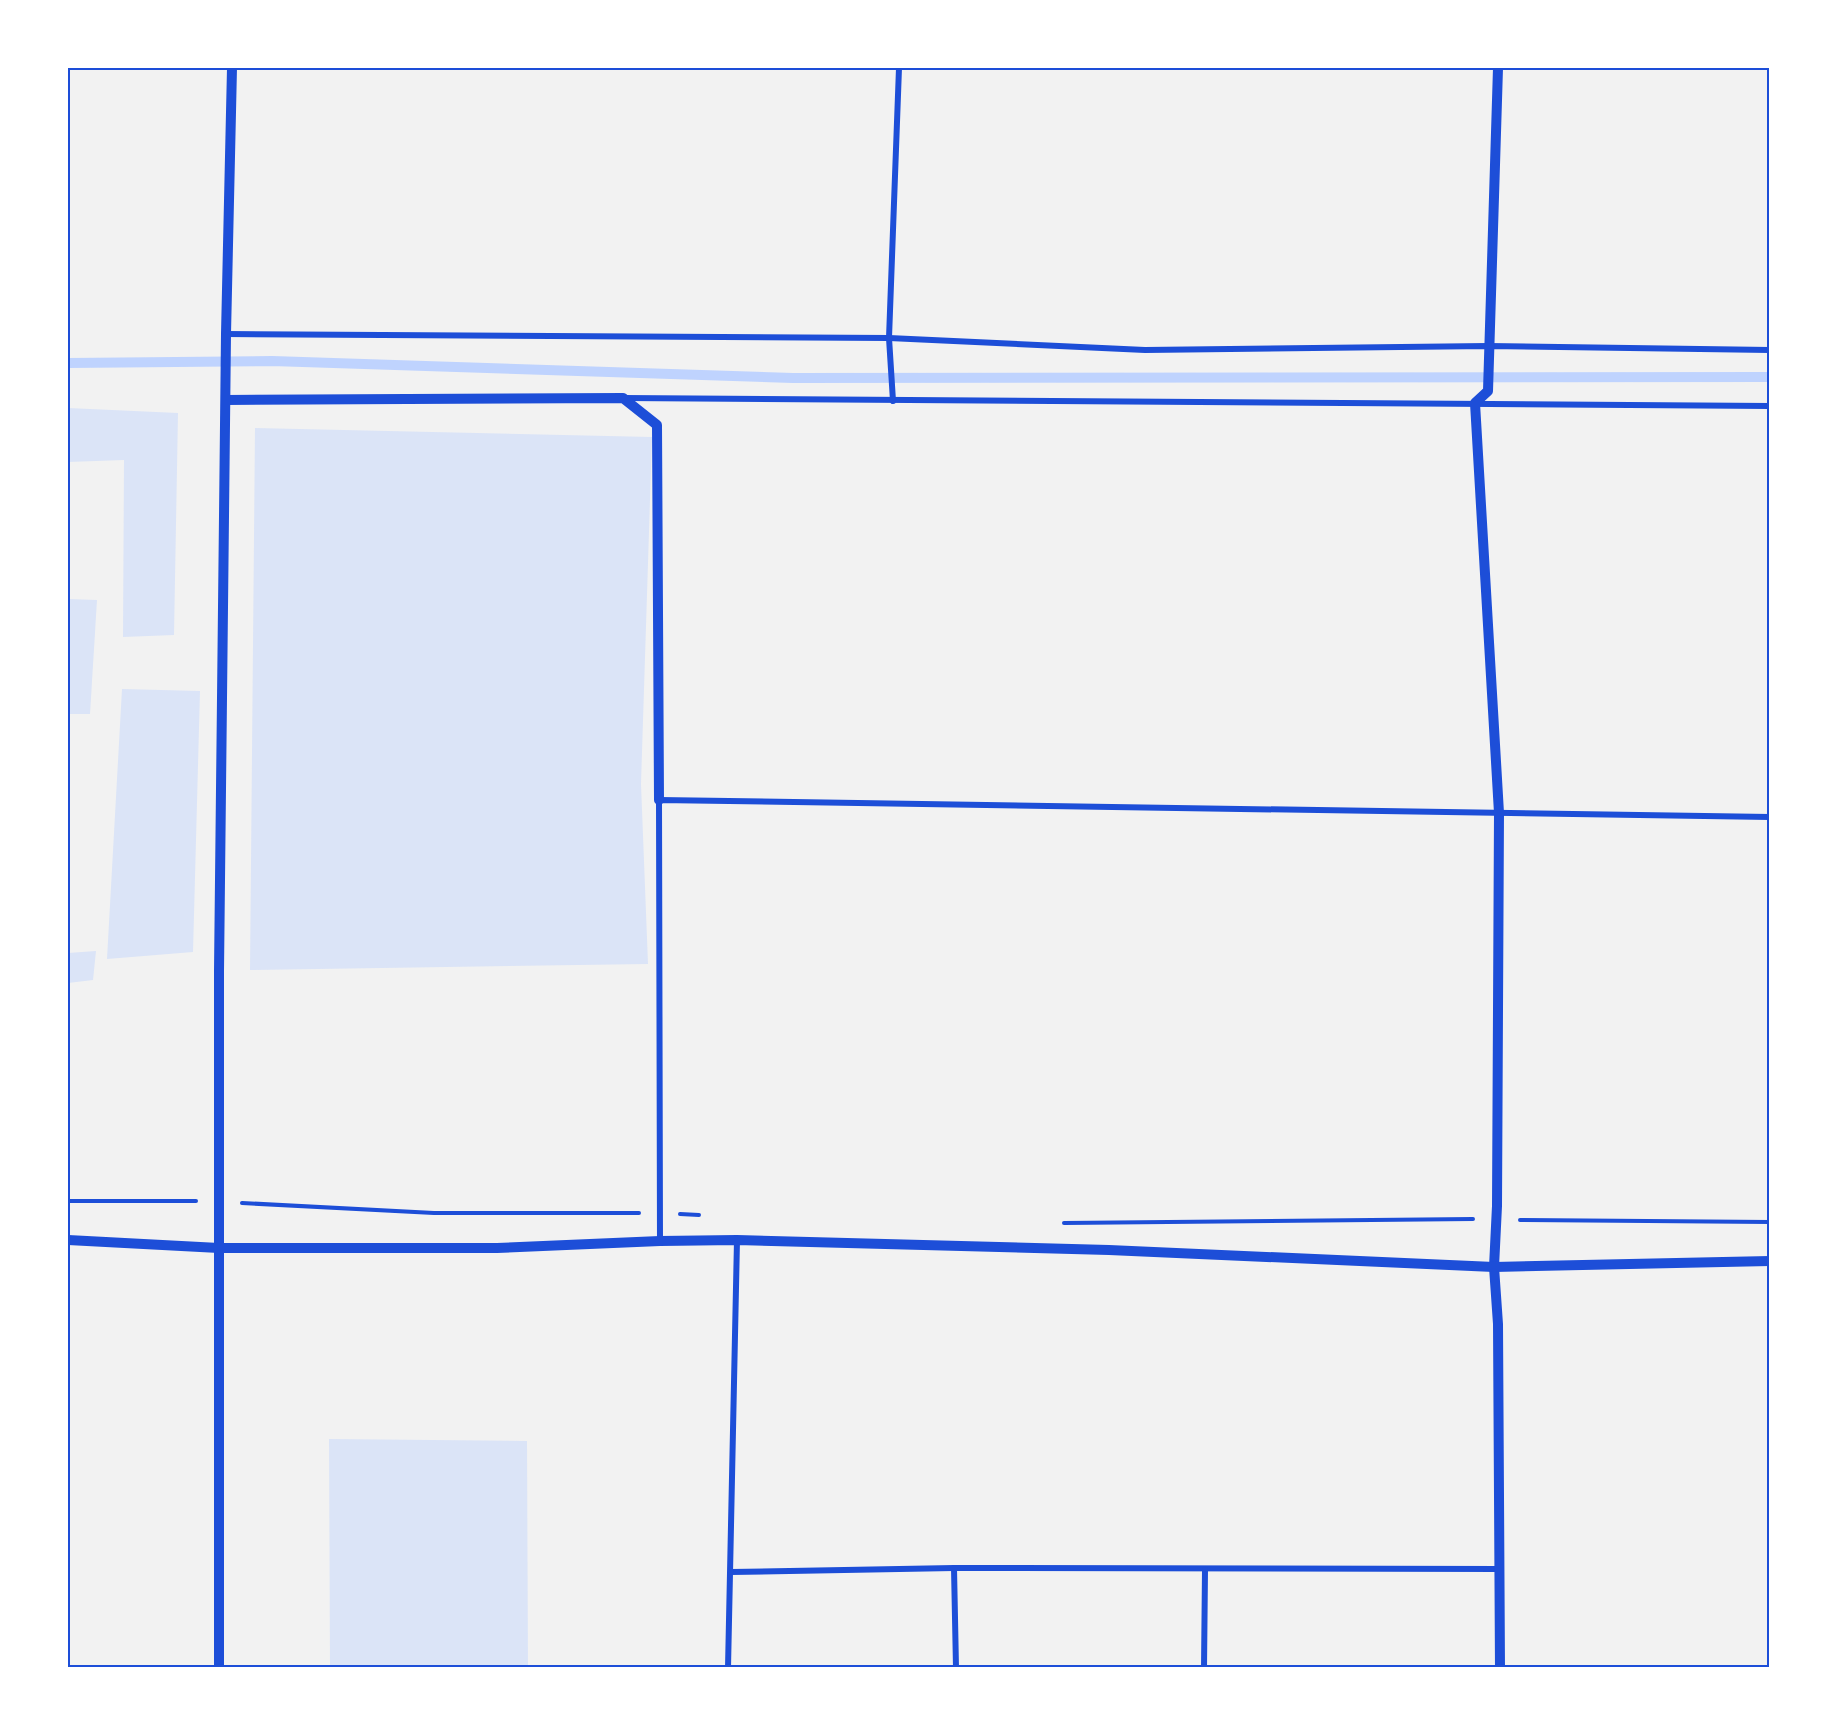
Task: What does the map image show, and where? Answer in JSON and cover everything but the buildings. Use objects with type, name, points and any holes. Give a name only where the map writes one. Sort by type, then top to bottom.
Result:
[{"type":"street","points":[[219,1668],[219,1248],[226,339],[232,68]]},
{"type":"street","points":[[893,400],[889,338],[899,68]]},
{"type":"street","points":[[1475,403],[1488,391],[1498,68]]},
{"type":"street","points":[[226,339],[889,338],[1145,350],[1770,351]]},
{"type":"street","points":[[226,400],[623,398],[1770,406]]},
{"type":"street","points":[[623,398],[657,426],[660,1240]]},
{"type":"street","points":[[1475,403],[1499,813],[1497,1206],[1494,1267],[1498,1324],[1500,1668]]},
{"type":"street","points":[[659,800],[1770,817]]},
{"type":"street","points":[[68,1240],[219,1248],[496,1248],[660,1240],[737,1240],[1109,1250],[1494,1267],[1770,1261]]},
{"type":"street","points":[[728,1668],[737,1240]]},
{"type":"street","points":[[1770,1550],[1770,1567]]},
{"type":"street","points":[[731,1572],[954,1569],[1499,1569]]},
{"type":"street","points":[[954,1569],[956,1668]]},
{"type":"street","points":[[1204,1668],[1205,1570]]},
{"type":"path","points":[[68,1201],[204,1201]]},
{"type":"path","points":[[238,1203],[434,1213],[642,1213]]},
{"type":"path","points":[[678,1214],[702,1215]]},
{"type":"path","points":[[1060,1223],[1485,1219]]},
{"type":"path","points":[[1509,1220],[1770,1222]]},
{"type":"shaded area","points":[[68,408],[178,413],[174,635],[123,637],[124,460],[68,462]]},
{"type":"shaded area","points":[[255,428],[652,437],[641,784],[648,964],[250,970]]},
{"type":"shaded area","points":[[68,599],[97,600],[90,714],[68,714]]},
{"type":"shaded area","points":[[122,689],[200,691],[193,952],[107,959]]},
{"type":"shaded area","points":[[96,951],[93,980],[68,983],[68,953]]},
{"type":"shaded area","points":[[329,1439],[527,1441],[528,1667],[330,1667]]},
{"type":"waterway","points":[[68,363],[272,361],[793,378],[1770,377]]}]
